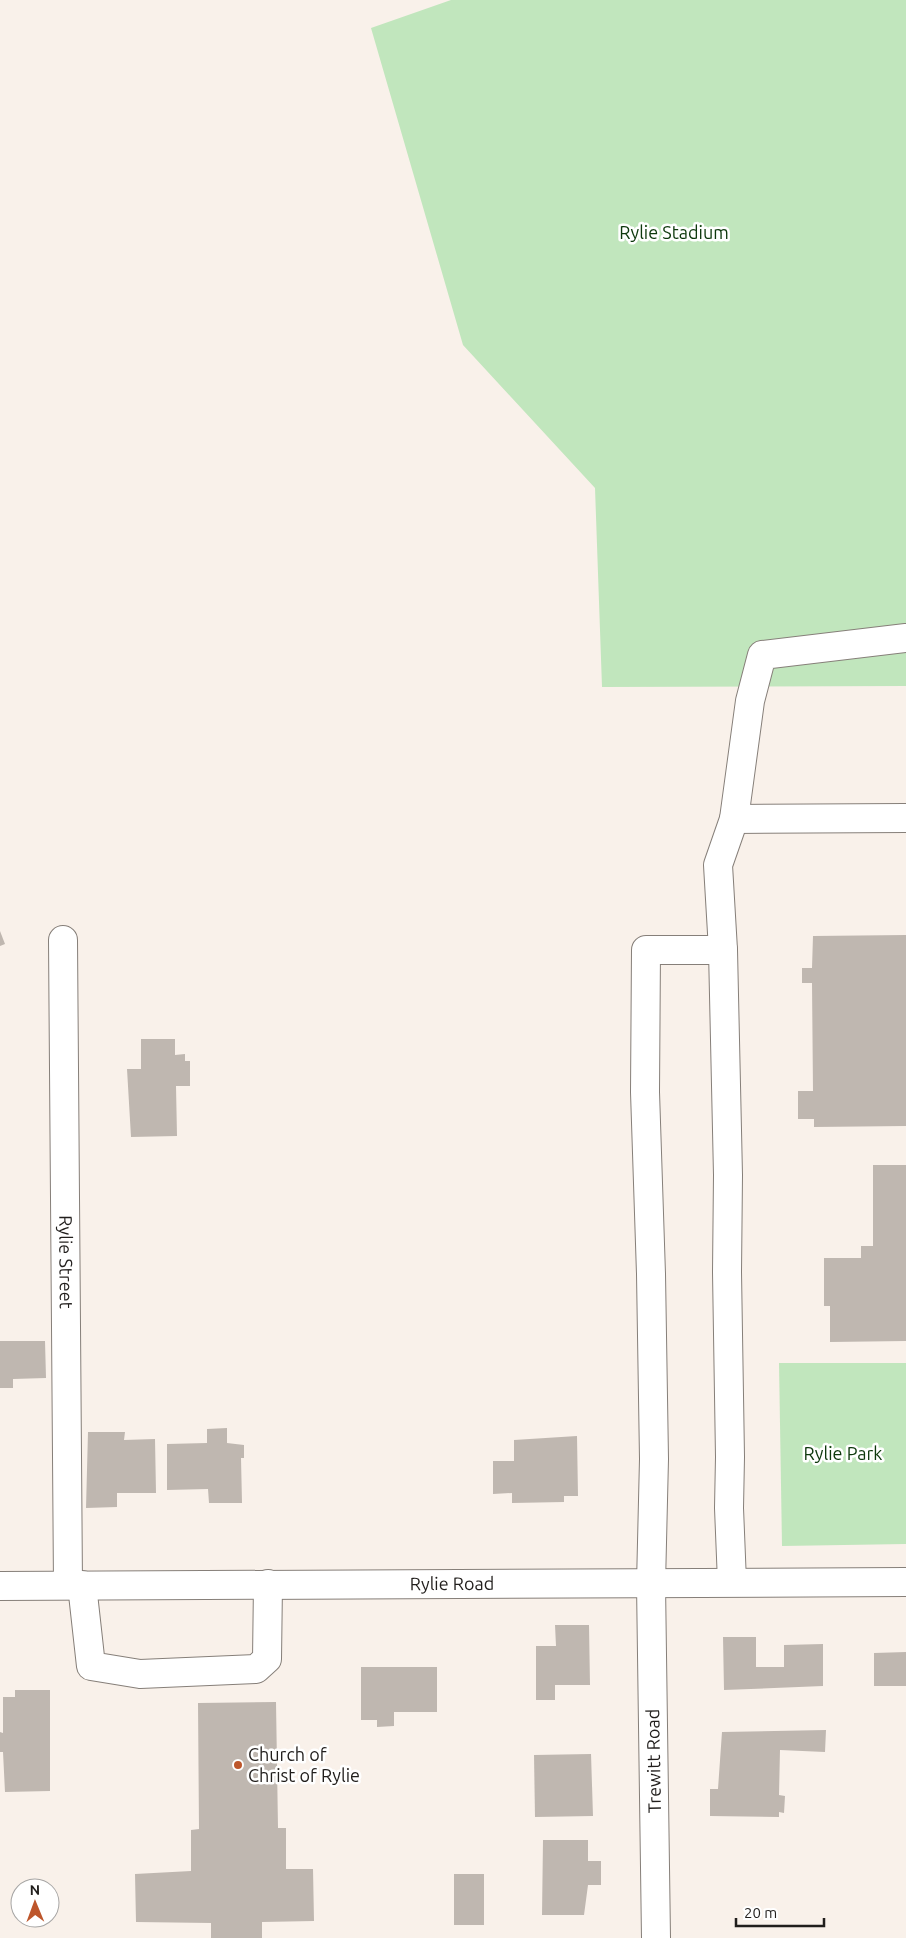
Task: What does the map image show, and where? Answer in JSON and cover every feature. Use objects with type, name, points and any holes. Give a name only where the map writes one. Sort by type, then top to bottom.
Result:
[{"type":"street","points":[[732,1582],[729,1508],[728,1175],[723,950],[718,865],[734,819],[750,701],[762,655],[906,638]]},
{"type":"street","points":[[734,819],[906,818]]},
{"type":"street","name":"Rylie Street","points":[[63,940],[75,1585],[91,1666],[140,1674],[256,1669],[268,1659],[268,1584]]},
{"type":"street","name":"Trewitt Road","points":[[656,1938],[651,1584],[654,1459],[652,1274],[645,1092],[646,950],[723,950]]},
{"type":"street","name":"Rylie Road","points":[[0,1586],[906,1582]]},
{"type":"green space","name":"Rylie Stadium","points":[[451,0],[906,0],[906,686],[602,687],[595,488],[463,345],[371,28]]},
{"type":"green space","name":"Rylie Park","points":[[779,1363],[906,1363],[906,1544],[782,1546]]},
{"type":"building","points":[[0,931],[5,944],[0,946]]},
{"type":"building","points":[[906,935],[906,1126],[814,1127],[814,1119],[798,1119],[798,1091],[813,1091],[812,983],[802,983],[802,968],[812,968],[813,936]]},
{"type":"building","points":[[141,1039],[175,1039],[175,1055],[185,1054],[185,1061],[190,1061],[190,1086],[176,1086],[177,1136],[131,1137],[127,1069],[141,1069]]},
{"type":"building","points":[[873,1165],[906,1165],[906,1341],[830,1342],[830,1306],[824,1306],[824,1258],[861,1258],[861,1246],[873,1246]]},
{"type":"building","points":[[0,1341],[45,1341],[46,1378],[13,1379],[13,1388],[0,1388]]},
{"type":"building","points":[[227,1428],[227,1443],[244,1445],[244,1458],[241,1458],[242,1503],[209,1503],[208,1489],[167,1490],[167,1444],[207,1443],[207,1429]]},
{"type":"building","points":[[88,1432],[125,1432],[124,1440],[155,1439],[156,1493],[117,1493],[117,1507],[86,1508]]},
{"type":"building","points":[[577,1436],[578,1496],[564,1496],[564,1502],[512,1503],[512,1493],[493,1494],[493,1461],[514,1461],[514,1440]]},
{"type":"building","points":[[555,1625],[589,1625],[590,1685],[555,1685],[555,1700],[536,1700],[536,1646],[556,1646]]},
{"type":"building","points":[[723,1637],[756,1637],[756,1667],[784,1667],[784,1645],[823,1644],[823,1686],[724,1690]]},
{"type":"building","points":[[906,1652],[906,1686],[874,1686],[874,1653]]},
{"type":"building","points":[[361,1667],[437,1667],[437,1712],[394,1712],[394,1726],[377,1727],[377,1720],[361,1720]]},
{"type":"building","points":[[15,1690],[50,1690],[50,1791],[5,1792],[3,1752],[0,1752],[0,1732],[3,1733],[3,1697],[15,1697]]},
{"type":"building","name":"Church of Christ of Rylie","points":[[276,1702],[278,1828],[286,1828],[286,1869],[313,1869],[314,1921],[262,1922],[262,1938],[211,1938],[211,1923],[136,1922],[135,1874],[191,1871],[191,1830],[199,1829],[198,1703]]},
{"type":"building","points":[[826,1730],[825,1752],[780,1750],[779,1795],[785,1796],[784,1813],[779,1812],[779,1817],[710,1816],[710,1789],[718,1789],[722,1732]]},
{"type":"building","points":[[591,1754],[593,1816],[535,1817],[534,1755]]},
{"type":"building","points":[[543,1840],[588,1840],[588,1861],[601,1861],[601,1885],[588,1885],[584,1915],[542,1915]]},
{"type":"building","points":[[454,1874],[484,1874],[484,1925],[454,1925]]},
{"type":"place","name":"Church of Christ of Rylie","points":[[238,1765]]}]
